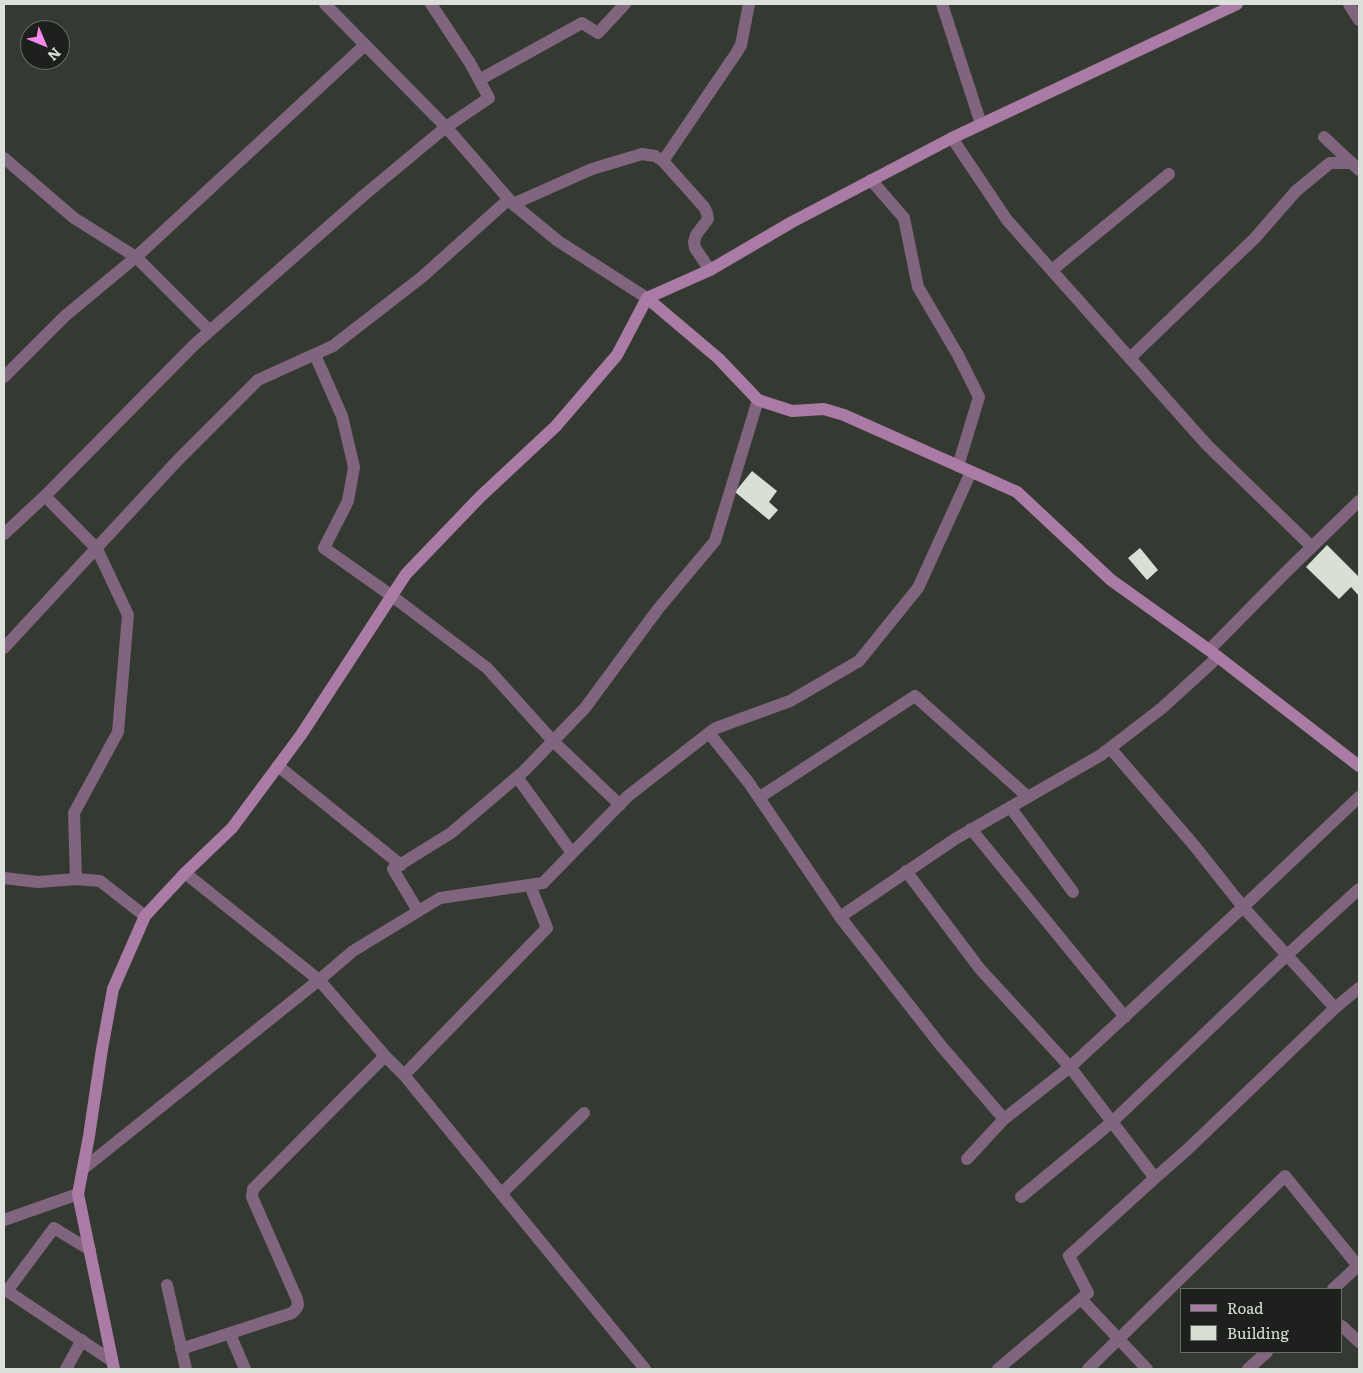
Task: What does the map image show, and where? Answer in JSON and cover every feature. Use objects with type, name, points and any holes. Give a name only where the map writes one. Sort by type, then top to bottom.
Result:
[{"type":"main road","points":[[113,1365],[78,1194],[113,988],[145,916],[185,873],[232,828],[301,735],[406,574],[480,497],[556,426],[618,355],[647,298],[710,270],[792,222],[952,138],[1237,4]]},
{"type":"main road","points":[[647,298],[718,358],[758,400],[792,411],[824,409],[844,415],[1017,492],[1111,580],[1213,654],[1359,766]]},
{"type":"street","points":[[325,4],[446,127],[511,202],[558,241],[647,298]]},
{"type":"street","points":[[4,534],[45,496],[210,331],[348,209],[446,127],[489,98],[431,4]]},
{"type":"street","points":[[479,80],[582,23],[598,34],[625,4]]},
{"type":"street","points":[[663,161],[737,52],[749,4]]},
{"type":"street","points":[[942,4],[981,124]]},
{"type":"street","points":[[1349,4],[1359,20]]},
{"type":"street","points":[[4,377],[65,316],[136,258],[365,45]]},
{"type":"street","points":[[1324,137],[1356,167]]},
{"type":"street","points":[[952,138],[1007,220],[1207,445],[1312,546]]},
{"type":"street","points":[[4,648],[177,461],[258,380],[333,346],[422,277],[511,202],[592,169],[642,154],[655,156],[663,161],[704,207],[707,213],[708,219],[694,242],[695,248],[710,270]]},
{"type":"street","points":[[5,161],[74,218],[136,258],[210,331]]},
{"type":"street","points":[[1130,358],[1255,238],[1296,191],[1330,163],[1356,167]]},
{"type":"street","points":[[1052,270],[1169,174]]},
{"type":"street","points":[[872,180],[904,218],[918,287],[958,355],[979,397],[958,466]]},
{"type":"street","points":[[315,355],[342,416],[354,467],[348,501],[324,548],[392,596],[487,668],[553,741],[620,805]]},
{"type":"street","points":[[418,911],[393,870],[451,833],[517,777],[553,741],[585,708],[658,609],[715,541],[758,400]]},
{"type":"street","points":[[83,1169],[319,980],[353,950],[440,898],[543,883],[628,796],[716,728],[790,701],[859,661],[918,588],[971,472]]},
{"type":"street","points":[[45,496],[97,549],[128,614],[118,732],[74,813],[76,878]]},
{"type":"street","points":[[840,917],[906,871],[971,830],[1101,755],[1162,708],[1312,546],[1359,501]]},
{"type":"street","points":[[760,798],[915,696],[1028,797]]},
{"type":"street","points":[[709,733],[745,776],[840,917],[942,1047],[1004,1119]]},
{"type":"street","points":[[1110,748],[1193,844],[1243,907],[1336,1008]]},
{"type":"street","points":[[278,766],[401,865]]},
{"type":"street","points":[[517,777],[572,853]]},
{"type":"street","points":[[967,1159],[1004,1119],[1070,1067],[1359,797]]},
{"type":"street","points":[[1010,807],[1073,892]]},
{"type":"street","points":[[971,830],[1125,1017]]},
{"type":"street","points":[[906,871],[980,969],[1070,1067],[1155,1178]]},
{"type":"street","points":[[185,873],[319,980],[384,1056],[404,1075],[645,1369]]},
{"type":"street","points":[[4,878],[38,882],[76,878],[100,881],[145,916]]},
{"type":"street","points":[[404,1075],[547,928],[530,885]]},
{"type":"street","points":[[1021,1197],[1112,1122],[1359,889]]},
{"type":"street","points":[[998,1369],[1088,1293],[1068,1256],[1189,1148],[1359,988]]},
{"type":"street","points":[[181,1349],[292,1313],[298,1305],[252,1198],[253,1190],[384,1056]]},
{"type":"street","points":[[502,1193],[584,1112]]},
{"type":"street","points":[[1088,1369],[1120,1340],[1285,1176],[1359,1265],[1334,1288]]},
{"type":"street","points":[[4,1220],[78,1194]]},
{"type":"street","points":[[90,1250],[54,1228],[8,1291],[82,1340],[113,1365]]},
{"type":"street","points":[[167,1285],[186,1369]]},
{"type":"street","points":[[1081,1299],[1147,1369]]},
{"type":"street","points":[[1343,1327],[1359,1342]]},
{"type":"street","points":[[230,1334],[245,1369]]},
{"type":"street","points":[[66,1369],[82,1340]]},
{"type":"street","points":[[1248,1369],[1266,1353]]},
{"type":"building","points":[[752,471],[777,491],[769,502],[778,510],[769,520],[735,492]]},
{"type":"building","points":[[1327,545],[1359,577],[1359,596],[1351,587],[1339,599],[1306,567]]},
{"type":"building","points":[[1140,548],[1158,570],[1147,580],[1128,558]]}]
